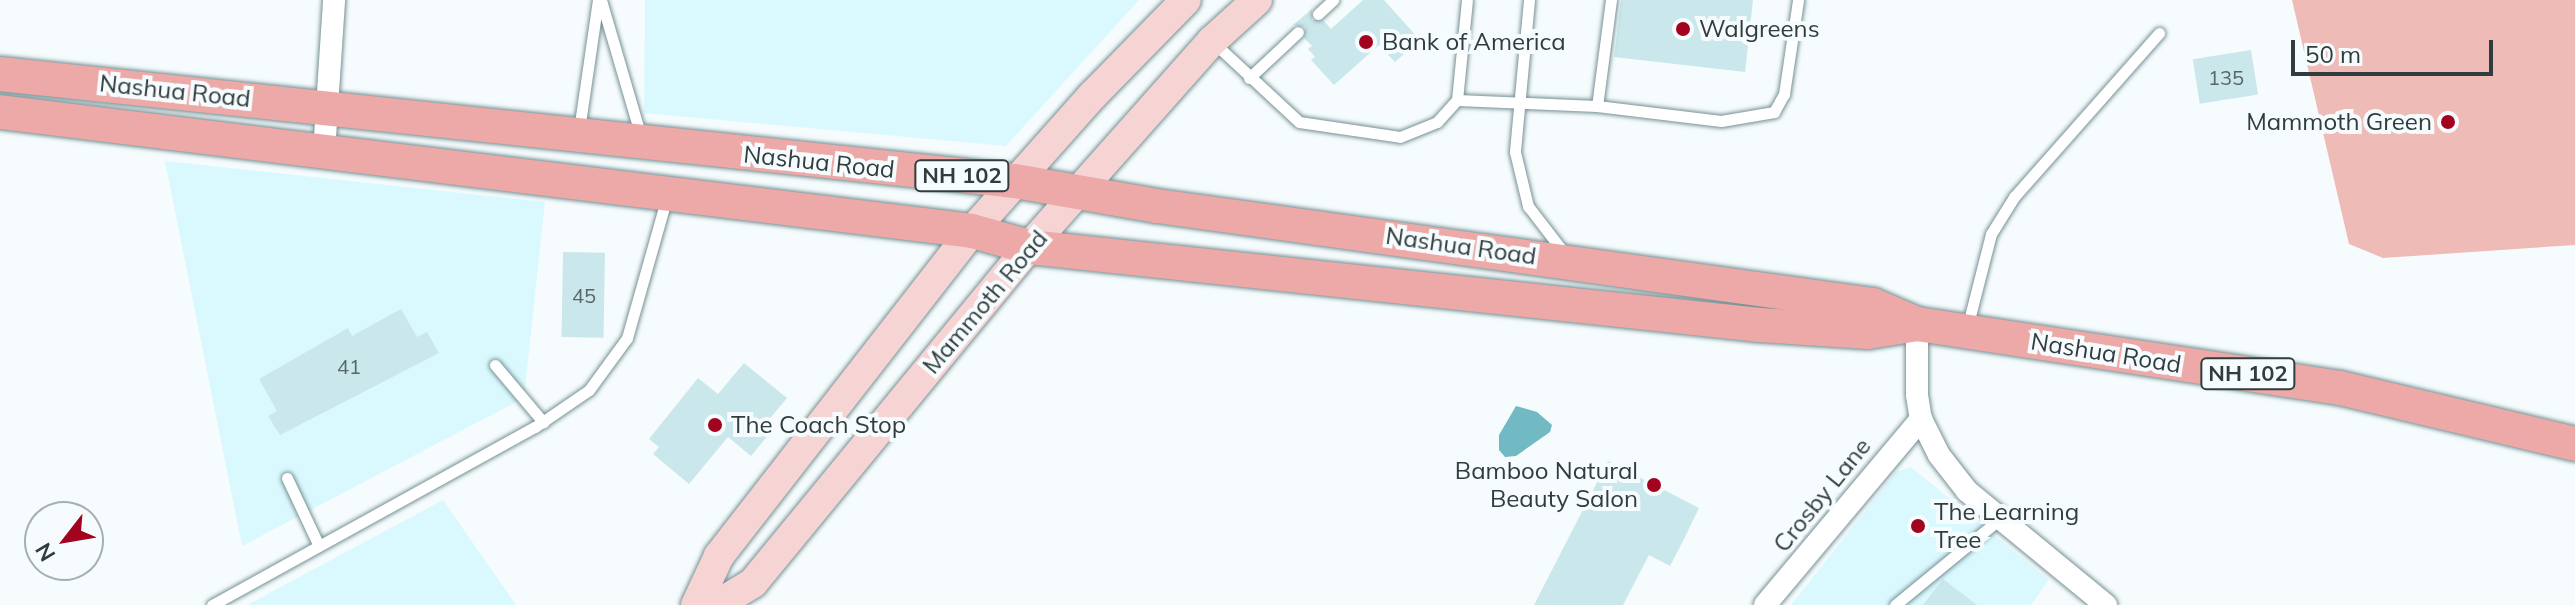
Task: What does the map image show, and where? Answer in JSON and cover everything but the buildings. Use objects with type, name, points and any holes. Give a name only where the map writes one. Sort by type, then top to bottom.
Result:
[{"type":"main road","name":"Mammoth Road","points":[[696,605],[719,556],[972,231],[1015,181],[1186,0]]},
{"type":"main road","name":"Mammoth Road","points":[[717,605],[753,583],[1029,247],[1212,41],[1257,0]]},
{"type":"main road","name":"Nashua Road","points":[[0,74],[328,106],[576,138],[1015,181],[1873,305],[1917,324],[2340,388],[2575,444]]},
{"type":"main road","name":"Nashua Road","points":[[0,112],[972,231],[1029,247],[1760,325],[1868,332],[1917,324]]},
{"type":"street","points":[[324,152],[334,0]]},
{"type":"street","points":[[1917,324],[1921,419],[1939,455],[1967,491],[2106,605]]},
{"type":"street","name":"Crosby Lane","points":[[1765,605],[1921,419]]},
{"type":"lane","points":[[576,138],[600,0]]},
{"type":"lane","points":[[600,0],[644,145]]},
{"type":"lane","points":[[1318,14],[1333,0]]},
{"type":"lane","points":[[1457,100],[1467,0]]},
{"type":"lane","points":[[1529,0],[1516,102],[1520,182],[1540,226],[1571,261]]},
{"type":"lane","points":[[1597,106],[1611,0]]},
{"type":"lane","points":[[1212,41],[1299,122],[1333,130],[1418,134],[1457,100],[1597,106],[1721,121],[1774,112],[1784,94],[1798,0]]},
{"type":"lane","points":[[1249,78],[1298,32]]},
{"type":"lane","points":[[1966,331],[1991,234],[2014,197],[2159,33]]},
{"type":"lane","points":[[212,605],[543,422],[589,390],[627,338],[667,196]]},
{"type":"lane","points":[[495,365],[543,422]]},
{"type":"lane","points":[[287,478],[318,544]]},
{"type":"lane","points":[[1895,605],[2002,518]]},
{"type":"shaded area","points":[[645,0],[1139,0],[1006,146],[644,113]]},
{"type":"shaded area","name":"Mammoth Green","points":[[2292,0],[2575,0],[2575,245],[2383,258],[2349,244]]},
{"type":"shaded area","points":[[165,161],[545,202],[524,398],[242,546]]},
{"type":"shaded area","name":"The Learning Tree","points":[[1911,467],[2049,580],[2031,605],[1791,605],[1896,472]]},
{"type":"shaded area","points":[[443,500],[516,605],[247,605]]},
{"type":"water","points":[[1516,406],[1537,412],[1552,425],[1550,432],[1516,456],[1505,457],[1499,450],[1499,435]]},
{"type":"place","name":"Walgreens","points":[[1683,29]]},
{"type":"place","name":"Bank of America","points":[[1366,42]]},
{"type":"place","name":"Mammoth Green","points":[[2448,122]]},
{"type":"place","name":"The Coach Stop","points":[[715,425]]},
{"type":"place","name":"Bamboo Natural Beauty Salon","points":[[1654,485]]},
{"type":"place","name":"The Learning Tree","points":[[1918,526]]}]
